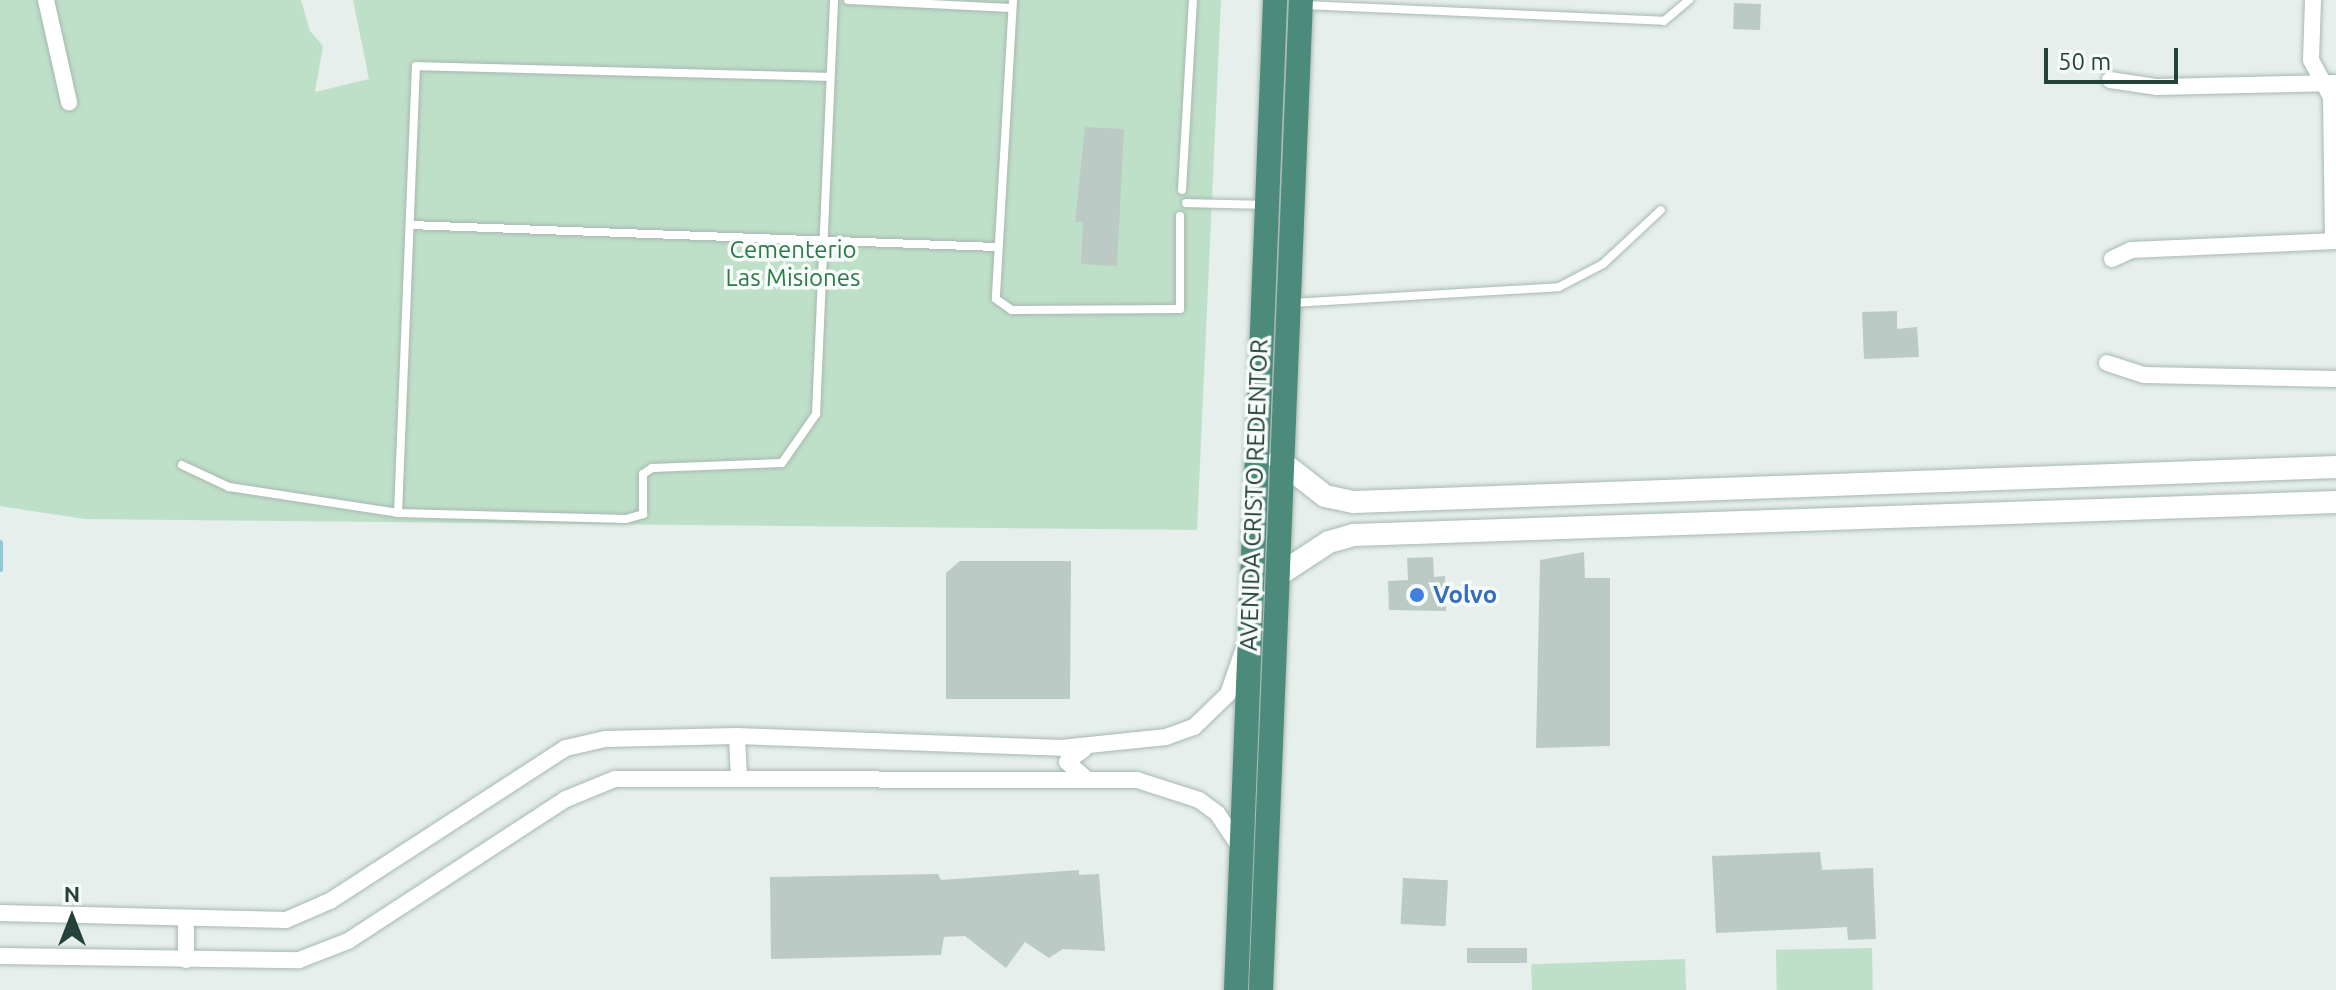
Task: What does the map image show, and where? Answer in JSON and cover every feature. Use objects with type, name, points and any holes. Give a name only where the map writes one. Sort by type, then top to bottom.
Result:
[{"type":"highway","name":"AVENIDA CRISTO REDENTOR","points":[[1236,990],[1275,0]]},
{"type":"highway","name":"AVENIDA CRISTO REDENTOR","points":[[1261,990],[1279,460],[1301,2]]},
{"type":"main road","points":[[1279,460],[1325,496],[1354,502],[2336,467]]},
{"type":"main road","points":[[2042,479],[2045,511]]},
{"type":"main road","points":[[1354,502],[1354,535]]},
{"type":"main road","points":[[1277,576],[1329,542],[1354,535],[2336,502]]},
{"type":"street","points":[[46,0],[69,102]]},
{"type":"street","points":[[2112,259],[2131,250],[2335,241],[2331,97],[2329,84],[2311,60],[2313,0]]},
{"type":"street","points":[[2110,80],[2157,87],[2329,84]]},
{"type":"street","points":[[2107,363],[2144,375],[2336,379]]},
{"type":"street","points":[[0,913],[286,920],[330,901],[574,745],[737,736],[1085,748],[1194,727],[1228,694],[1249,636]]},
{"type":"street","points":[[737,736],[739,779]]},
{"type":"street","points":[[1029,748],[1041,764],[1031,779]]},
{"type":"street","points":[[1085,748],[1067,762],[1088,780]]},
{"type":"street","points":[[0,956],[299,960],[348,941],[594,784],[739,779],[1137,780],[1179,790],[1217,813],[1242,851]]},
{"type":"street","points":[[186,919],[186,960]]},
{"type":"lane","points":[[182,465],[229,487],[398,513],[635,518],[643,514],[643,474],[652,468],[782,463],[816,414],[834,0]]},
{"type":"lane","points":[[848,0],[1012,4],[997,247],[996,299],[1002,308],[1171,313],[1182,302],[1180,216]]},
{"type":"lane","points":[[1182,190],[1193,0]]},
{"type":"lane","points":[[1496,13],[1497,0]]},
{"type":"lane","points":[[1301,2],[1664,21],[1689,0]]},
{"type":"lane","points":[[398,513],[416,66],[829,77]]},
{"type":"lane","points":[[1186,203],[1266,205]]},
{"type":"lane","points":[[1287,304],[1559,287],[1614,256],[1661,210]]},
{"type":"lane","points":[[410,225],[997,247]]},
{"type":"green space","name":"Cementerio Las Misiones","points":[[0,0],[301,0],[310,31],[323,46],[315,92],[369,79],[353,0],[1221,0],[1197,530],[84,519],[0,506]]},
{"type":"green space","points":[[1285,0],[1270,490],[1246,990]]},
{"type":"green space","points":[[1872,948],[1873,990],[1777,990],[1776,950]]},
{"type":"green space","points":[[1685,959],[1686,990],[1532,990],[1531,964]]},
{"type":"building","points":[[1734,3],[1761,4],[1760,30],[1733,29]]},
{"type":"building","points":[[1085,127],[1124,129],[1117,266],[1081,264],[1083,222],[1075,222]]},
{"type":"building","points":[[1897,311],[1897,329],[1917,327],[1919,357],[1864,359],[1862,312]]},
{"type":"building","points":[[1584,552],[1585,578],[1610,578],[1610,746],[1536,748],[1540,560]]},
{"type":"building","name":"Volvo","points":[[1433,557],[1434,577],[1445,576],[1446,611],[1389,610],[1388,581],[1408,580],[1407,558]]},
{"type":"building","points":[[960,561],[1071,561],[1070,699],[946,699],[946,573]]},
{"type":"building","points":[[1820,852],[1822,870],[1873,868],[1876,939],[1848,940],[1847,927],[1716,933],[1712,856]]},
{"type":"building","points":[[1079,870],[1079,875],[1099,874],[1105,951],[1063,949],[1049,958],[1025,942],[1006,968],[965,936],[944,937],[941,955],[771,959],[770,877],[938,874],[941,880]]},
{"type":"building","points":[[1403,878],[1448,880],[1446,926],[1401,924]]},
{"type":"building","points":[[1467,948],[1527,948],[1527,963],[1467,963]]},
{"type":"waterway","points":[[0,542],[0,569]]},
{"type":"place","name":"Volvo","points":[[1417,595]]}]
